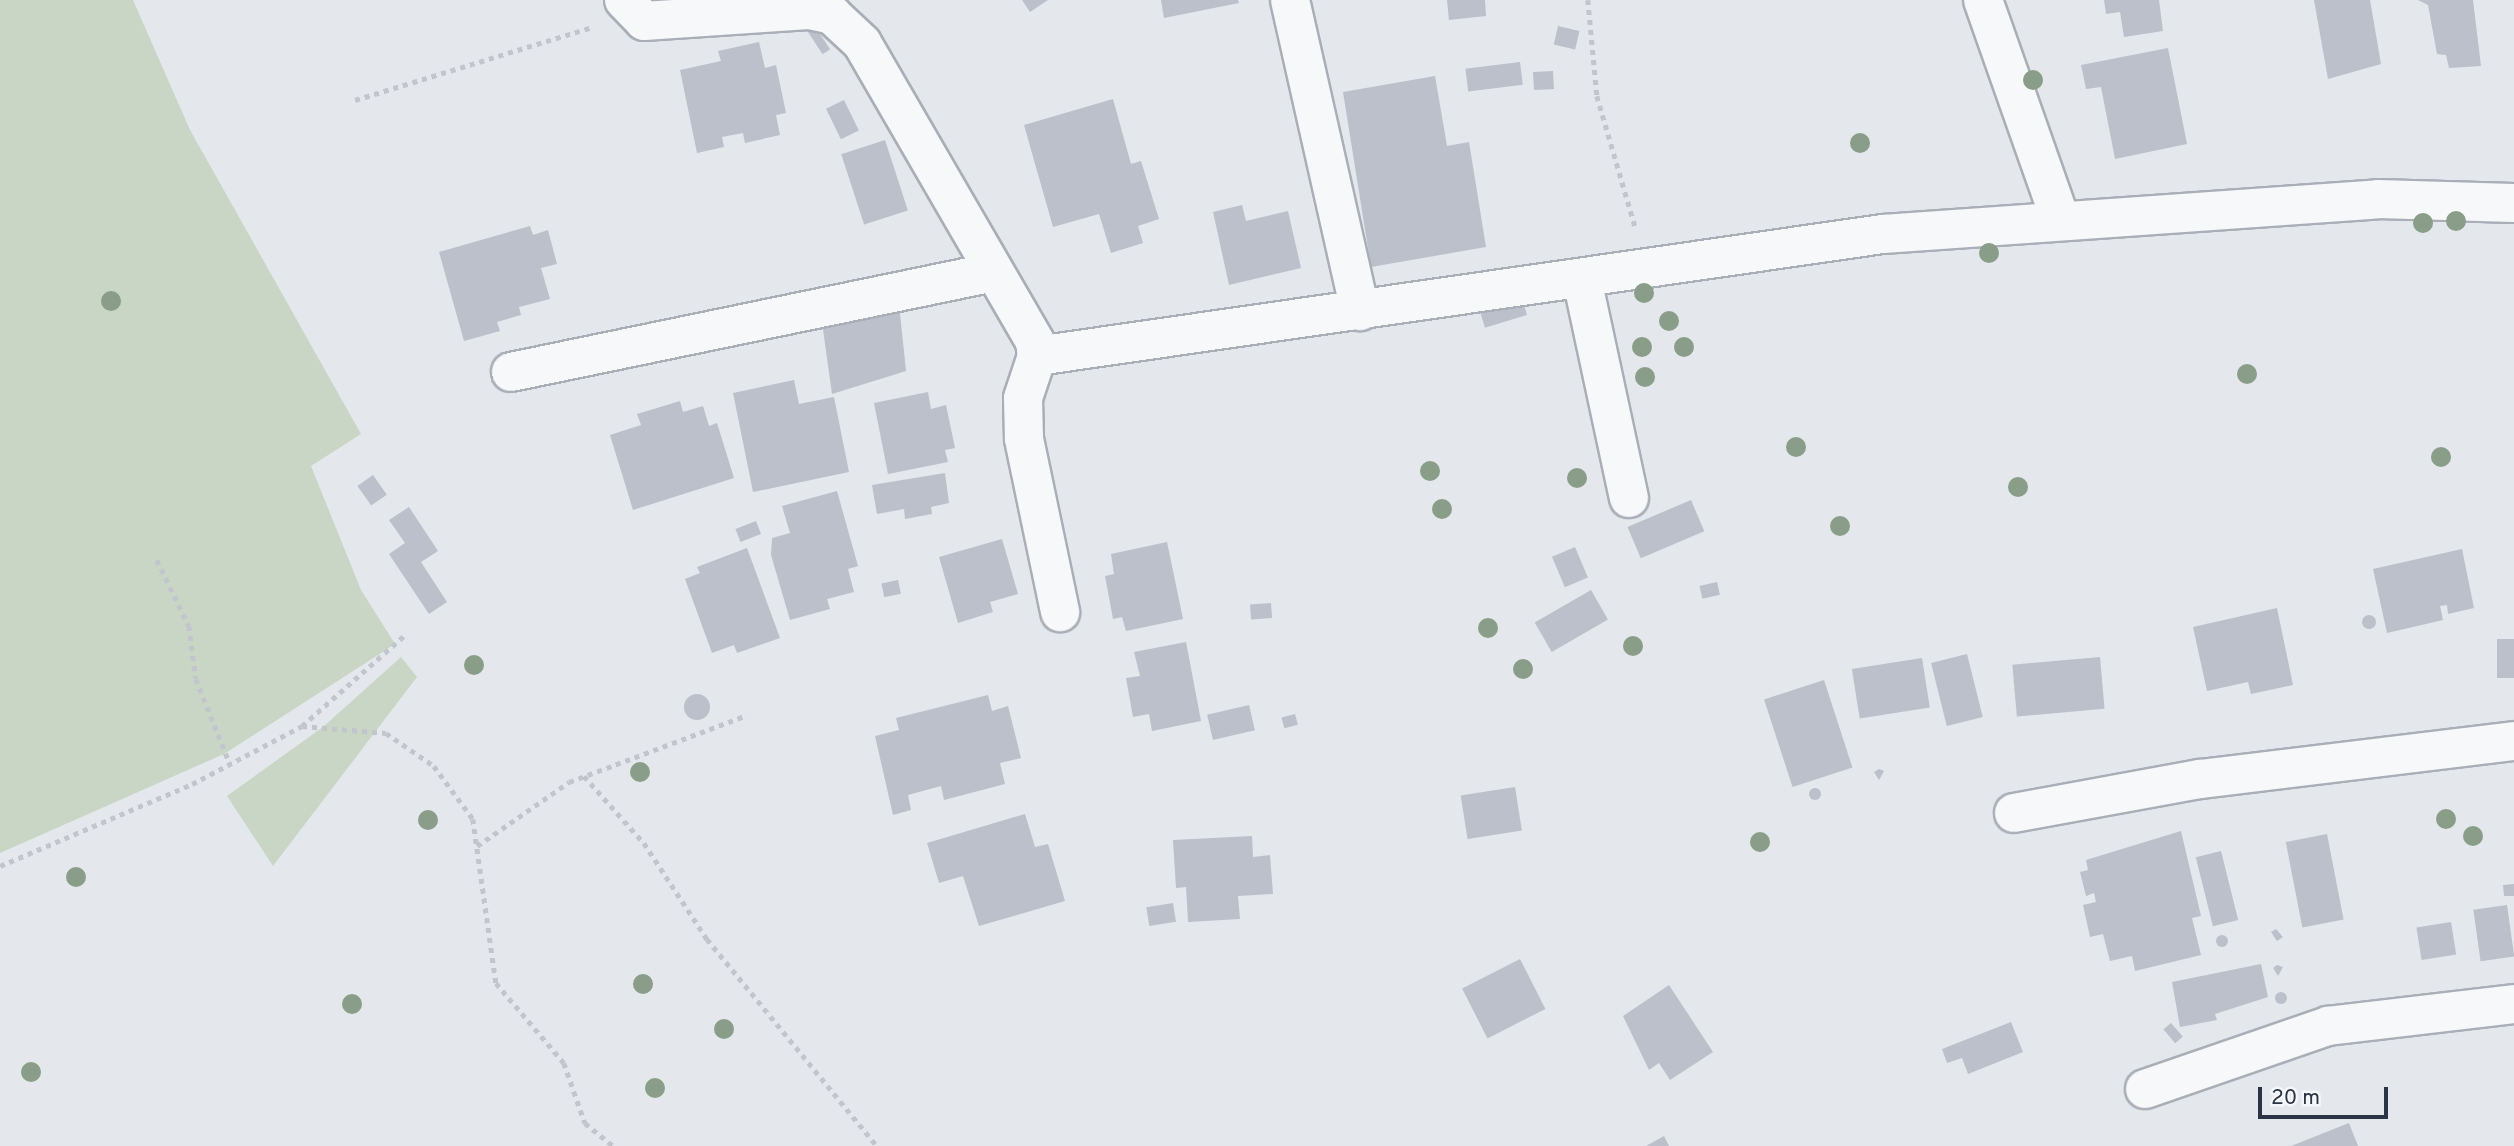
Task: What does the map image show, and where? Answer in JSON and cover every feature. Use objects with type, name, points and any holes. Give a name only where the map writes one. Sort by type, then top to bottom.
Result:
[{"type":"street","points":[[1290,0],[1360,311]]},
{"type":"street","points":[[1983,0],[2060,219]]},
{"type":"street","points":[[629,7],[662,21],[808,9],[850,27],[1028,327],[1037,356],[1023,398],[1024,439],[1060,612]]},
{"type":"street","points":[[1037,356],[1883,234],[2060,219],[2378,199],[2514,203]]},
{"type":"street","points":[[511,372],[993,272]]},
{"type":"street","points":[[1582,279],[1629,498]]},
{"type":"street","points":[[2014,813],[2200,779],[2514,741]]},
{"type":"street","points":[[2145,1089],[2328,1026],[2514,1004]]},
{"type":"path","points":[[1588,0],[1597,96],[1647,267]]},
{"type":"path","points":[[355,100],[629,7]]},
{"type":"path","points":[[157,559],[189,626],[196,679],[230,764]]},
{"type":"path","points":[[0,866],[230,764],[302,726],[406,634]]},
{"type":"path","points":[[477,846],[584,776],[747,715]]},
{"type":"path","points":[[302,726],[386,733],[434,766],[473,819],[496,983],[564,1063],[585,1123],[613,1146]]},
{"type":"path","points":[[584,776],[644,843],[707,939],[877,1146]]},
{"type":"green space","points":[[0,0],[133,0],[190,130],[361,434],[311,466],[361,590],[395,644],[224,754],[0,853]]},
{"type":"green space","points":[[401,657],[417,677],[273,866],[227,796],[323,727]]},
{"type":"building","points":[[1022,0],[1048,0],[1030,12]]},
{"type":"building","points":[[1161,0],[1238,0],[1239,3],[1164,18]]},
{"type":"building","points":[[1447,0],[1485,0],[1486,16],[1449,20]]},
{"type":"building","points":[[2104,0],[2159,0],[2163,31],[2124,37],[2120,12],[2106,14]]},
{"type":"building","points":[[2314,0],[2370,0],[2381,64],[2328,79]]},
{"type":"building","points":[[2418,0],[2473,0],[2481,66],[2449,68],[2446,55],[2437,54],[2428,5]]},
{"type":"building","points":[[811,20],[830,49],[823,54],[803,25]]},
{"type":"building","points":[[1558,26],[1579,31],[1575,49],[1554,45]]},
{"type":"building","points":[[759,42],[765,68],[776,65],[786,113],[776,115],[780,135],[745,143],[743,133],[722,137],[724,147],[697,153],[680,70],[721,61],[718,51]]},
{"type":"building","points":[[2168,48],[2187,144],[2115,159],[2101,87],[2086,89],[2081,65]]},
{"type":"building","points":[[1520,62],[1523,85],[1468,92],[1465,69]]},
{"type":"building","points":[[1553,71],[1554,89],[1534,90],[1533,72]]},
{"type":"building","points":[[1435,76],[1447,146],[1469,142],[1486,247],[1371,267],[1343,92]]},
{"type":"building","points":[[1113,99],[1131,164],[1141,161],[1159,219],[1138,226],[1143,243],[1111,253],[1099,214],[1053,227],[1024,125]]},
{"type":"building","points":[[844,100],[859,131],[841,139],[826,109]]},
{"type":"building","points":[[885,140],[908,210],[864,225],[841,154]]},
{"type":"building","points":[[1242,205],[1246,221],[1288,211],[1301,268],[1229,285],[1213,212]]},
{"type":"building","points":[[530,226],[533,235],[548,230],[557,264],[541,268],[550,299],[519,307],[521,315],[497,322],[500,331],[464,341],[439,252]]},
{"type":"building","points":[[1520,292],[1527,315],[1485,328],[1478,305]]},
{"type":"building","points":[[899,304],[906,371],[832,394],[822,322]]},
{"type":"building","points":[[794,380],[799,404],[834,397],[849,472],[753,492],[733,393]]},
{"type":"building","points":[[928,392],[931,409],[946,405],[955,448],[945,450],[948,462],[888,474],[874,403]]},
{"type":"building","points":[[680,401],[683,412],[703,406],[709,426],[717,423],[734,478],[633,510],[610,435],[641,425],[637,414]]},
{"type":"building","points":[[945,473],[949,503],[931,507],[932,514],[905,519],[904,509],[877,514],[872,485]]},
{"type":"building","points":[[373,475],[387,495],[371,506],[357,486]]},
{"type":"building","points":[[837,491],[858,566],[848,569],[854,592],[827,599],[830,609],[790,620],[771,555],[772,538],[790,533],[782,506]]},
{"type":"building","points":[[1691,500],[1704,531],[1641,558],[1627,527]]},
{"type":"building","points":[[409,507],[438,551],[421,562],[447,602],[429,614],[389,554],[405,543],[389,520]]},
{"type":"building","points":[[756,521],[761,534],[740,542],[735,529]]},
{"type":"building","points":[[1002,539],[1018,594],[990,602],[993,612],[958,623],[939,557]]},
{"type":"building","points":[[1167,542],[1183,619],[1126,631],[1122,617],[1113,619],[1105,576],[1114,574],[1111,554]]},
{"type":"building","points":[[1575,547],[1588,577],[1565,587],[1552,557]]},
{"type":"building","points":[[747,548],[780,638],[737,653],[734,645],[712,653],[685,579],[700,573],[697,567]]},
{"type":"building","points":[[2462,549],[2474,608],[2448,614],[2447,605],[2440,606],[2443,620],[2387,633],[2373,569]]},
{"type":"building","points":[[898,580],[901,594],[884,597],[881,584]]},
{"type":"building","points":[[1717,582],[1720,595],[1702,599],[1699,586]]},
{"type":"building","points":[[1591,590],[1608,619],[1552,652],[1535,622]]},
{"type":"building","points":[[1271,603],[1272,618],[1251,619],[1250,604]]},
{"type":"building","points":[[2277,608],[2293,685],[2251,694],[2248,682],[2207,691],[2193,627]]},
{"type":"building","points":[[2369,615],[2374,617],[2374,627],[2369,629],[2364,627],[2362,622],[2364,617]]},
{"type":"building","points":[[2497,639],[2514,639],[2514,678],[2497,678]]},
{"type":"building","points":[[1186,642],[1201,721],[1152,731],[1149,714],[1133,717],[1126,678],[1140,676],[1134,652]]},
{"type":"building","points":[[1967,654],[1983,717],[1947,726],[1931,663]]},
{"type":"building","points":[[2100,657],[2105,709],[2017,716],[2012,665]]},
{"type":"building","points":[[1922,658],[1930,707],[1860,718],[1852,669]]},
{"type":"building","points":[[1824,680],[1852,767],[1793,787],[1764,699]]},
{"type":"building","points":[[697,694],[706,698],[710,707],[706,716],[697,720],[688,716],[684,707],[688,698]]},
{"type":"building","points":[[988,695],[992,711],[1008,706],[1021,758],[1000,763],[1005,784],[944,800],[941,786],[908,795],[911,810],[893,815],[875,736],[899,730],[896,718]]},
{"type":"building","points":[[1249,705],[1255,730],[1213,740],[1207,715]]},
{"type":"building","points":[[1295,714],[1298,725],[1284,728],[1281,718]]},
{"type":"building","points":[[1879,769],[1884,771],[1879,780],[1874,772]]},
{"type":"building","points":[[1515,787],[1522,830],[1468,839],[1461,796]]},
{"type":"building","points":[[1815,788],[1821,794],[1815,800],[1809,794]]},
{"type":"building","points":[[1025,814],[1035,847],[1048,844],[1065,901],[979,926],[963,876],[939,883],[927,843]]},
{"type":"building","points":[[2181,831],[2201,916],[2192,918],[2201,955],[2135,971],[2132,956],[2110,961],[2103,934],[2090,937],[2083,905],[2096,902],[2094,893],[2086,896],[2080,872],[2088,870],[2086,860]]},
{"type":"building","points":[[2327,834],[2344,919],[2302,927],[2286,842]]},
{"type":"building","points":[[1252,836],[1253,857],[1270,855],[1273,894],[1238,896],[1240,919],[1188,922],[1186,887],[1176,888],[1173,840]]},
{"type":"building","points":[[2221,851],[2238,920],[2213,926],[2196,857]]},
{"type":"building","points":[[2514,884],[2514,896],[2504,896],[2503,885]]},
{"type":"building","points":[[1173,903],[1176,922],[1149,926],[1146,907]]},
{"type":"building","points":[[2507,905],[2514,957],[2481,961],[2473,910]]},
{"type":"building","points":[[2451,922],[2456,955],[2422,960],[2416,927]]},
{"type":"building","points":[[2276,929],[2283,937],[2277,941],[2271,932]]},
{"type":"building","points":[[2222,935],[2228,941],[2222,947],[2216,941]]},
{"type":"building","points":[[1520,959],[1545,1009],[1488,1038],[1462,989]]},
{"type":"building","points":[[2261,964],[2268,997],[2215,1014],[2217,1020],[2180,1027],[2172,982]]},
{"type":"building","points":[[2277,965],[2283,967],[2278,976],[2273,968]]},
{"type":"building","points":[[1669,985],[1713,1052],[1670,1080],[1659,1063],[1649,1070],[1623,1016]]},
{"type":"building","points":[[2281,992],[2287,998],[2281,1004],[2275,998]]},
{"type":"building","points":[[2011,1022],[2023,1052],[1968,1074],[1962,1058],[1947,1063],[1942,1049]]},
{"type":"building","points":[[2171,1023],[2183,1037],[2175,1043],[2163,1030]]},
{"type":"building","points":[[2349,1123],[2358,1146],[2291,1146]]},
{"type":"building","points":[[1664,1136],[1669,1146],[1646,1146]]}]
